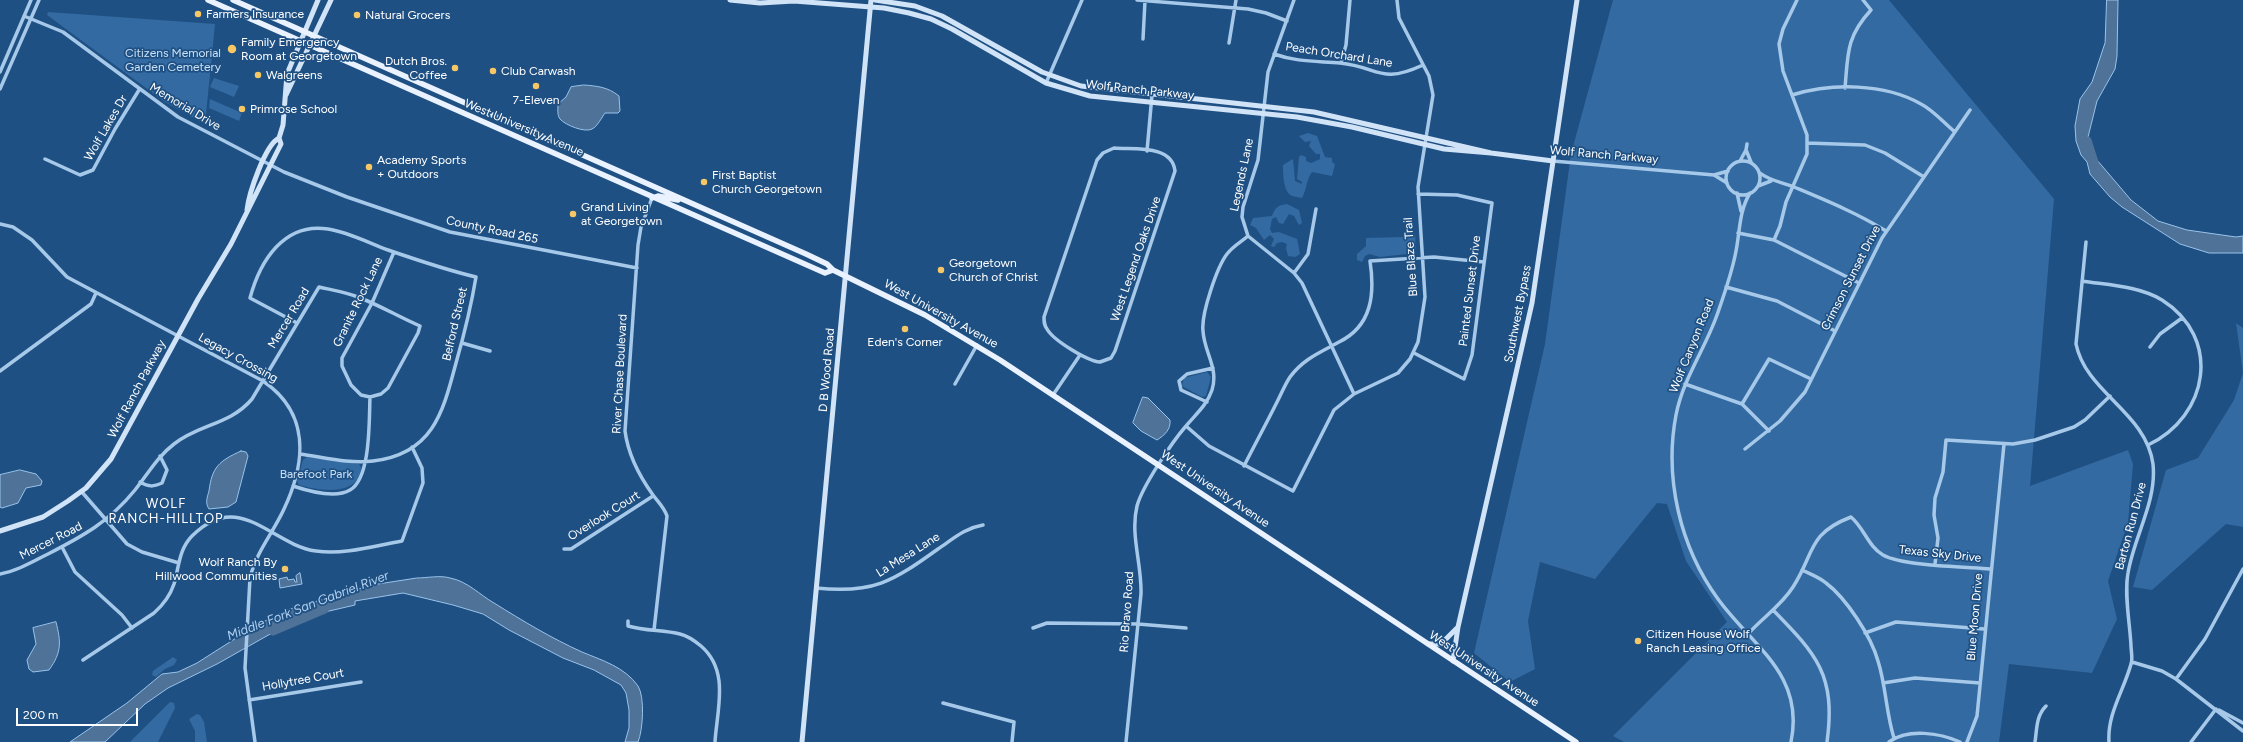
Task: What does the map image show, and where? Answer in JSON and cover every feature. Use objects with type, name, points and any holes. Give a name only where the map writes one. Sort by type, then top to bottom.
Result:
[{"type":"main road","name":"West University Avenue","points":[[208,0],[598,172],[652,198],[825,273],[833,270]]},
{"type":"main road","name":"West University Avenue","points":[[233,0],[806,254],[827,264],[833,270],[846,277],[925,315],[977,345],[1160,465],[1576,742]]},
{"type":"main road","points":[[598,172],[619,178],[630,176]]},
{"type":"main road","points":[[652,198],[658,196],[686,201]]},
{"type":"street","points":[[0,72],[31,0]]},
{"type":"street","points":[[0,89],[39,0]]},
{"type":"street","name":"Wolf Ranch Parkway","points":[[0,531],[43,517],[81,491],[99,474],[111,459],[177,336],[231,244],[247,210],[254,201],[281,144],[279,138],[283,125],[287,74],[318,0]]},
{"type":"street","name":"Wolf Ranch Parkway","points":[[285,97],[315,37],[331,0]]},
{"type":"street","name":"Wolf Ranch Parkway","points":[[730,0],[755,3],[794,1],[871,7],[909,13],[938,22],[1046,83],[1090,96],[1263,113],[1334,124],[1425,145],[1468,152],[1714,175],[1728,171]]},
{"type":"street","name":"D B Wood Road","points":[[802,742],[871,0]]},
{"type":"street","name":"Wolf Ranch Parkway","points":[[875,0],[916,6],[942,16],[1050,76],[1088,88],[1264,105],[1336,116],[1491,153]]},
{"type":"street","points":[[1046,83],[1082,0]]},
{"type":"street","points":[[1137,0],[1257,10],[1287,21]]},
{"type":"street","points":[[1229,43],[1236,0]]},
{"type":"street","name":"Legends Lane","points":[[1248,236],[1243,223],[1242,208],[1256,167],[1268,72],[1294,0]]},
{"type":"street","points":[[1341,63],[1346,45],[1350,0]]},
{"type":"street","name":"Blue Blaze Trail","points":[[1244,466],[1293,491],[1331,414],[1338,405],[1354,394],[1398,373],[1414,353],[1418,342],[1425,297],[1418,194],[1433,95],[1429,76],[1399,18],[1397,0]]},
{"type":"street","name":"Southwest Bypass","points":[[1453,661],[1458,627],[1532,303],[1577,0]]},
{"type":"street","points":[[1774,240],[1780,226],[1786,202],[1794,187],[1807,154],[1807,135],[1783,71],[1779,44],[1783,29],[1797,0]]},
{"type":"street","points":[[1845,88],[1849,47],[1858,24],[1871,10],[1863,0]]},
{"type":"street","points":[[1143,39],[1145,1]]},
{"type":"street","name":"Memorial Drive","points":[[24,16],[63,32],[139,90],[182,120],[270,165],[347,197]]},
{"type":"street","name":"Peach Orchard Lane","points":[[1274,54],[1299,61],[1341,63],[1376,73],[1391,75],[1410,71],[1423,65]]},
{"type":"street","points":[[1792,94],[1829,87],[1882,90],[1922,104],[1954,132]]},
{"type":"street","name":"Wolf Lakes Dr","points":[[45,159],[80,176],[93,170],[115,129],[139,90]]},
{"type":"street","points":[[1147,151],[1152,95]]},
{"type":"street","name":"Crimson Sunset Drive","points":[[1745,449],[1769,431],[1792,408],[1811,380],[1886,231],[1970,110]]},
{"type":"street","name":"Wolf Ranch Parkway","points":[[247,210],[251,189],[273,141],[279,138]]},
{"type":"street","points":[[1807,143],[1865,145],[1885,153],[1924,177]]},
{"type":"street","points":[[1740,161],[1746,150],[1747,144]]},
{"type":"street","name":"West Legend Oaks Drive","points":[[1114,148],[1163,152],[1170,158],[1175,166],[1174,176],[1114,354],[1108,360],[1100,362],[1080,355],[1048,331],[1044,322],[1045,314],[1097,160],[1103,153],[1114,148]]},
{"type":"street","points":[[1746,150],[1752,163],[1760,173],[1772,181],[1794,187],[1862,217],[1886,231]]},
{"type":"street","points":[[1752,163],[1740,161],[1733,164],[1728,171],[1728,184],[1737,193],[1750,193],[1758,187],[1772,181]]},
{"type":"street","points":[[1758,187],[1760,173]]},
{"type":"street","name":"Wolf Ranch Parkway","points":[[1714,175],[1728,184]]},
{"type":"street","name":"Wolf Canyon Road","points":[[1737,193],[1741,212]]},
{"type":"street","name":"Wolf Canyon Road","points":[[1750,193],[1741,212],[1734,259],[1717,316],[1685,384],[1676,416],[1673,468],[1676,500],[1682,529],[1692,554],[1708,585],[1724,607],[1776,666],[1787,685],[1793,711],[1791,742]]},
{"type":"street","name":"Painted Sunset Drive","points":[[1414,353],[1464,379],[1472,355],[1492,203],[1457,196],[1418,194]]},
{"type":"street","name":"County Road 265","points":[[347,197],[450,232],[637,268]]},
{"type":"street","name":"River Chase Boulevard","points":[[652,198],[641,227],[625,431],[630,452],[653,496],[666,512],[667,525],[654,630]]},
{"type":"street","points":[[1294,273],[1308,254],[1316,209]]},
{"type":"street","name":"Legacy Crossing","points":[[0,224],[21,232],[32,240],[58,270],[96,293],[263,381],[278,392],[294,414],[301,440],[300,454],[293,486],[284,510],[271,531],[253,566],[245,659],[249,700],[255,729],[255,742]]},
{"type":"street","name":"Belford Street","points":[[296,323],[250,298],[254,283],[271,251],[289,235],[301,231],[314,228],[338,231],[394,252],[476,277],[469,317],[462,343],[442,412],[433,427],[412,447],[388,458],[365,461],[300,454]]},
{"type":"street","points":[[1738,233],[1774,240],[1859,283]]},
{"type":"street","points":[[1214,368],[1187,374],[1179,381],[1181,390],[1207,402],[1213,384],[1214,368],[1203,331],[1204,311],[1226,256],[1248,236],[1294,273],[1307,292],[1354,394]]},
{"type":"street","name":"Barton Run Drive","points":[[2086,242],[2076,344],[2078,354],[2090,376],[2132,418],[2148,445],[2154,474],[2152,493],[2128,574],[2132,662],[2112,714],[2109,742]]},
{"type":"street","name":"Granite Rock Lane","points":[[370,397],[356,391],[342,366],[343,355],[372,303],[394,252]]},
{"type":"street","points":[[1186,426],[1209,446],[1244,466],[1290,377],[1311,356],[1350,335],[1367,316],[1372,291],[1370,261],[1434,257],[1484,262]]},
{"type":"street","points":[[2082,281],[2151,294],[2172,307],[2182,318],[2192,333],[2200,354],[2200,378],[2192,406],[2171,431],[2148,445]]},
{"type":"street","name":"Mercer Road","points":[[0,574],[24,567],[92,532],[106,520],[140,482],[160,456],[186,436],[233,417],[252,399],[318,287],[350,294],[420,326],[418,333],[388,388],[381,394],[370,397]]},
{"type":"street","points":[[1726,287],[1777,301],[1835,331]]},
{"type":"street","points":[[0,371],[90,304],[96,293]]},
{"type":"street","points":[[2150,347],[2160,334],[2182,318]]},
{"type":"street","points":[[462,343],[490,351]]},
{"type":"street","points":[[955,384],[977,345]]},
{"type":"street","points":[[1053,395],[1080,355]]},
{"type":"street","points":[[1742,404],[1769,359],[1811,380]]},
{"type":"street","points":[[1685,384],[1742,404],[1769,431]]},
{"type":"street","points":[[1935,564],[1938,538],[1934,515],[1935,498],[1944,472],[1946,440],[2013,444],[2035,440],[2074,427],[2085,420],[2110,396]]},
{"type":"street","points":[[293,486],[312,491],[335,494],[349,491],[361,479],[365,461],[370,397]]},
{"type":"street","name":"Rio Bravo Road","points":[[1126,742],[1141,583],[1136,541],[1136,514],[1144,491],[1160,465],[1186,426],[1207,402]]},
{"type":"street","name":"Blue Moon Drive","points":[[1967,742],[1976,716],[1990,569],[1996,537],[2004,444]]},
{"type":"street","points":[[83,660],[154,614],[164,604],[174,584],[184,548],[191,537],[206,525],[216,520],[243,519],[256,523],[294,544],[315,551],[340,552],[402,541],[412,519],[423,483],[422,468],[412,447]]},
{"type":"street","points":[[140,482],[148,487],[162,482],[166,470],[160,456]]},
{"type":"street","points":[[81,491],[121,538],[134,548],[179,563]]},
{"type":"street","name":"Overlook Court","points":[[564,549],[571,549],[653,496]]},
{"type":"street","name":"Texas Sky Drive","points":[[1748,634],[1773,610],[1793,587],[1818,536],[1834,524],[1851,517],[1873,546],[1883,555],[1897,561],[1990,569]]},
{"type":"street","name":"La Mesa Lane","points":[[816,588],[860,590],[884,584],[918,563],[969,527],[983,524]]},
{"type":"street","points":[[62,547],[75,572],[122,615],[132,628]]},
{"type":"street","points":[[2176,679],[2205,639],[2243,569]]},
{"type":"street","points":[[1802,570],[1825,582],[1840,595],[1871,641],[1883,682],[1888,720],[1894,738]]},
{"type":"street","points":[[1773,610],[1810,649],[1820,667],[1827,686],[1829,704],[1827,742]]},
{"type":"street","points":[[628,621],[628,626],[681,634],[694,640],[704,649],[714,662],[720,684],[715,742]]},
{"type":"street","points":[[1865,633],[1896,622],[1984,629]]},
{"type":"street","points":[[1033,628],[1047,623],[1138,624],[1186,628]]},
{"type":"street","points":[[1426,643],[1441,644],[1458,627]]},
{"type":"street","points":[[2132,662],[2162,671],[2176,679],[2243,731]]},
{"type":"street","points":[[1883,682],[1915,678],[1980,682]]},
{"type":"street","name":"Hollytree Court","points":[[249,700],[361,682]]},
{"type":"street","points":[[943,703],[1014,722],[1012,742]]},
{"type":"street","points":[[2035,742],[2038,718],[2040,712],[2046,706]]},
{"type":"street","points":[[2216,709],[2243,723]]},
{"type":"street","points":[[2191,742],[2216,709]]},
{"type":"street","points":[[1889,742],[1894,738],[1922,733],[1938,735],[1960,742]]},
{"type":"green space","points":[[1613,0],[1889,0],[2054,199],[2030,486],[2128,450],[2133,464],[2128,523],[2108,581],[2117,619],[2092,673],[2009,664],[1999,742],[1624,742],[1613,736],[1727,622],[1686,561],[1667,504],[1657,503],[1595,579],[1540,562],[1528,621],[1535,669],[1510,682],[1474,653],[1545,344],[1571,154]]},
{"type":"green space","name":"Citizens Memorial Garden Cemetery","points":[[48,12],[215,24],[205,124],[165,102],[47,15]]},
{"type":"green space","points":[[214,78],[239,86],[234,97],[210,87]]},
{"type":"green space","points":[[210,99],[242,113],[239,121],[209,108]]},
{"type":"green space","points":[[1308,133],[1317,136],[1325,157],[1332,158],[1332,162],[1335,164],[1332,176],[1312,172],[1302,198],[1292,196],[1287,191],[1284,180],[1283,165],[1293,159],[1295,181],[1302,184],[1302,182],[1297,179],[1299,157],[1301,155],[1306,157],[1306,161],[1311,163],[1320,159],[1320,154],[1316,154],[1309,146],[1311,141],[1305,142],[1299,136]]},
{"type":"green space","points":[[1287,204],[1299,210],[1302,223],[1299,225],[1294,216],[1289,214],[1283,224],[1279,223],[1276,217],[1272,219],[1270,229],[1272,233],[1279,232],[1297,239],[1300,254],[1295,257],[1288,256],[1286,248],[1287,244],[1282,242],[1277,243],[1274,247],[1271,246],[1274,239],[1270,235],[1264,240],[1256,228],[1250,225],[1253,218],[1272,216],[1274,210]]},
{"type":"green space","points":[[1409,232],[1415,234],[1416,253],[1380,257],[1369,254],[1365,256],[1362,262],[1357,260],[1357,254],[1366,246],[1366,238],[1403,237]]},
{"type":"green space","points":[[2236,323],[2243,328],[2243,373]]},
{"type":"green space","points":[[1207,372],[1211,377],[1206,396],[1202,397],[1182,386],[1184,378]]},
{"type":"green space","points":[[2243,373],[2243,527],[2226,524],[2152,590],[2133,587],[2166,470],[2198,458],[2234,400]]},
{"type":"green space","name":"Barefoot Park","points":[[307,457],[359,464],[361,467],[359,477],[354,483],[337,490],[317,489],[299,485],[297,481],[303,460]]},
{"type":"green space","points":[[173,657],[177,660],[174,665],[165,669],[156,677],[152,675],[153,671]]},
{"type":"green space","points":[[170,702],[174,703],[175,708],[158,742],[130,742]]},
{"type":"green space","points":[[197,714],[200,715],[204,722],[207,742],[195,742],[195,731],[189,719]]},
{"type":"water","points":[[2107,0],[2118,0],[2117,56],[2115,69],[2097,101],[2088,137],[2091,153],[2131,200],[2158,221],[2187,230],[2236,237],[2243,236],[2243,253],[2209,253],[2180,244],[2122,207],[2110,197],[2090,174],[2087,162],[2081,155],[2076,141],[2075,126],[2080,99],[2092,82],[2105,43]]},
{"type":"water","points":[[584,85],[607,89],[619,96],[620,111],[618,113],[605,113],[596,126],[589,130],[575,128],[566,124],[560,119],[558,114],[558,104],[566,97],[571,87]]},
{"type":"water","points":[[1143,397],[1148,398],[1170,420],[1170,426],[1167,432],[1157,440],[1141,431],[1133,423]]},
{"type":"water","points":[[241,451],[246,452],[248,456],[236,502],[228,507],[209,509],[207,505],[207,498],[212,476],[215,470],[227,458]]},
{"type":"water","points":[[20,470],[36,474],[42,481],[41,485],[26,488],[18,503],[2,508],[0,507],[0,475]]},
{"type":"water","points":[[300,573],[302,584],[280,588],[279,579],[287,577],[288,580],[294,579],[295,582],[297,582],[296,576]]},
{"type":"water","points":[[446,577],[462,582],[537,629],[571,647],[620,669],[633,679],[638,686],[642,698],[642,722],[638,742],[625,742],[629,728],[629,710],[626,693],[621,685],[594,670],[563,658],[509,630],[483,614],[403,593],[355,601],[355,605],[312,615],[288,624],[217,664],[168,688],[145,704],[105,742],[70,742],[127,703],[162,674],[178,672],[197,663],[255,626],[287,610],[372,585],[417,578]]},
{"type":"water","points":[[56,622],[59,635],[59,647],[56,658],[49,670],[33,672],[29,669],[27,660],[36,644],[33,628]]},
{"type":"waterway","points":[[2088,140],[2095,162]]},
{"type":"waterway","name":"Middle Fork San Gabriel River","points":[[273,632],[325,610]]},
{"type":"place","name":"Farmers Insurance","points":[[198,14]]},
{"type":"place","name":"Natural Grocers","points":[[357,15]]},
{"type":"place","name":"Family Emergency Room at Georgetown","points":[[232,49]]},
{"type":"place","name":"Dutch Bros. Coffee","points":[[455,68]]},
{"type":"place","name":"Club Carwash","points":[[493,71]]},
{"type":"place","name":"Walgreens","points":[[258,75]]},
{"type":"place","name":"7-Eleven","points":[[536,86]]},
{"type":"place","name":"Primrose School","points":[[242,109]]},
{"type":"place","name":"Academy Sports + Outdoors","points":[[369,167]]},
{"type":"place","name":"First Baptist Church Georgetown","points":[[704,182]]},
{"type":"place","name":"Grand Living at Georgetown","points":[[573,214]]},
{"type":"place","name":"Georgetown Church of Christ","points":[[941,270]]},
{"type":"place","name":"Eden's Corner","points":[[905,329]]},
{"type":"place","name":"Wolf Ranch By Hillwood Communities","points":[[285,569]]},
{"type":"place","name":"Citizen House Wolf Ranch Leasing Office","points":[[1638,641]]},
{"type":"district","name":"WOLF RANCH-HILLTOP","points":[[166,512]]}]
